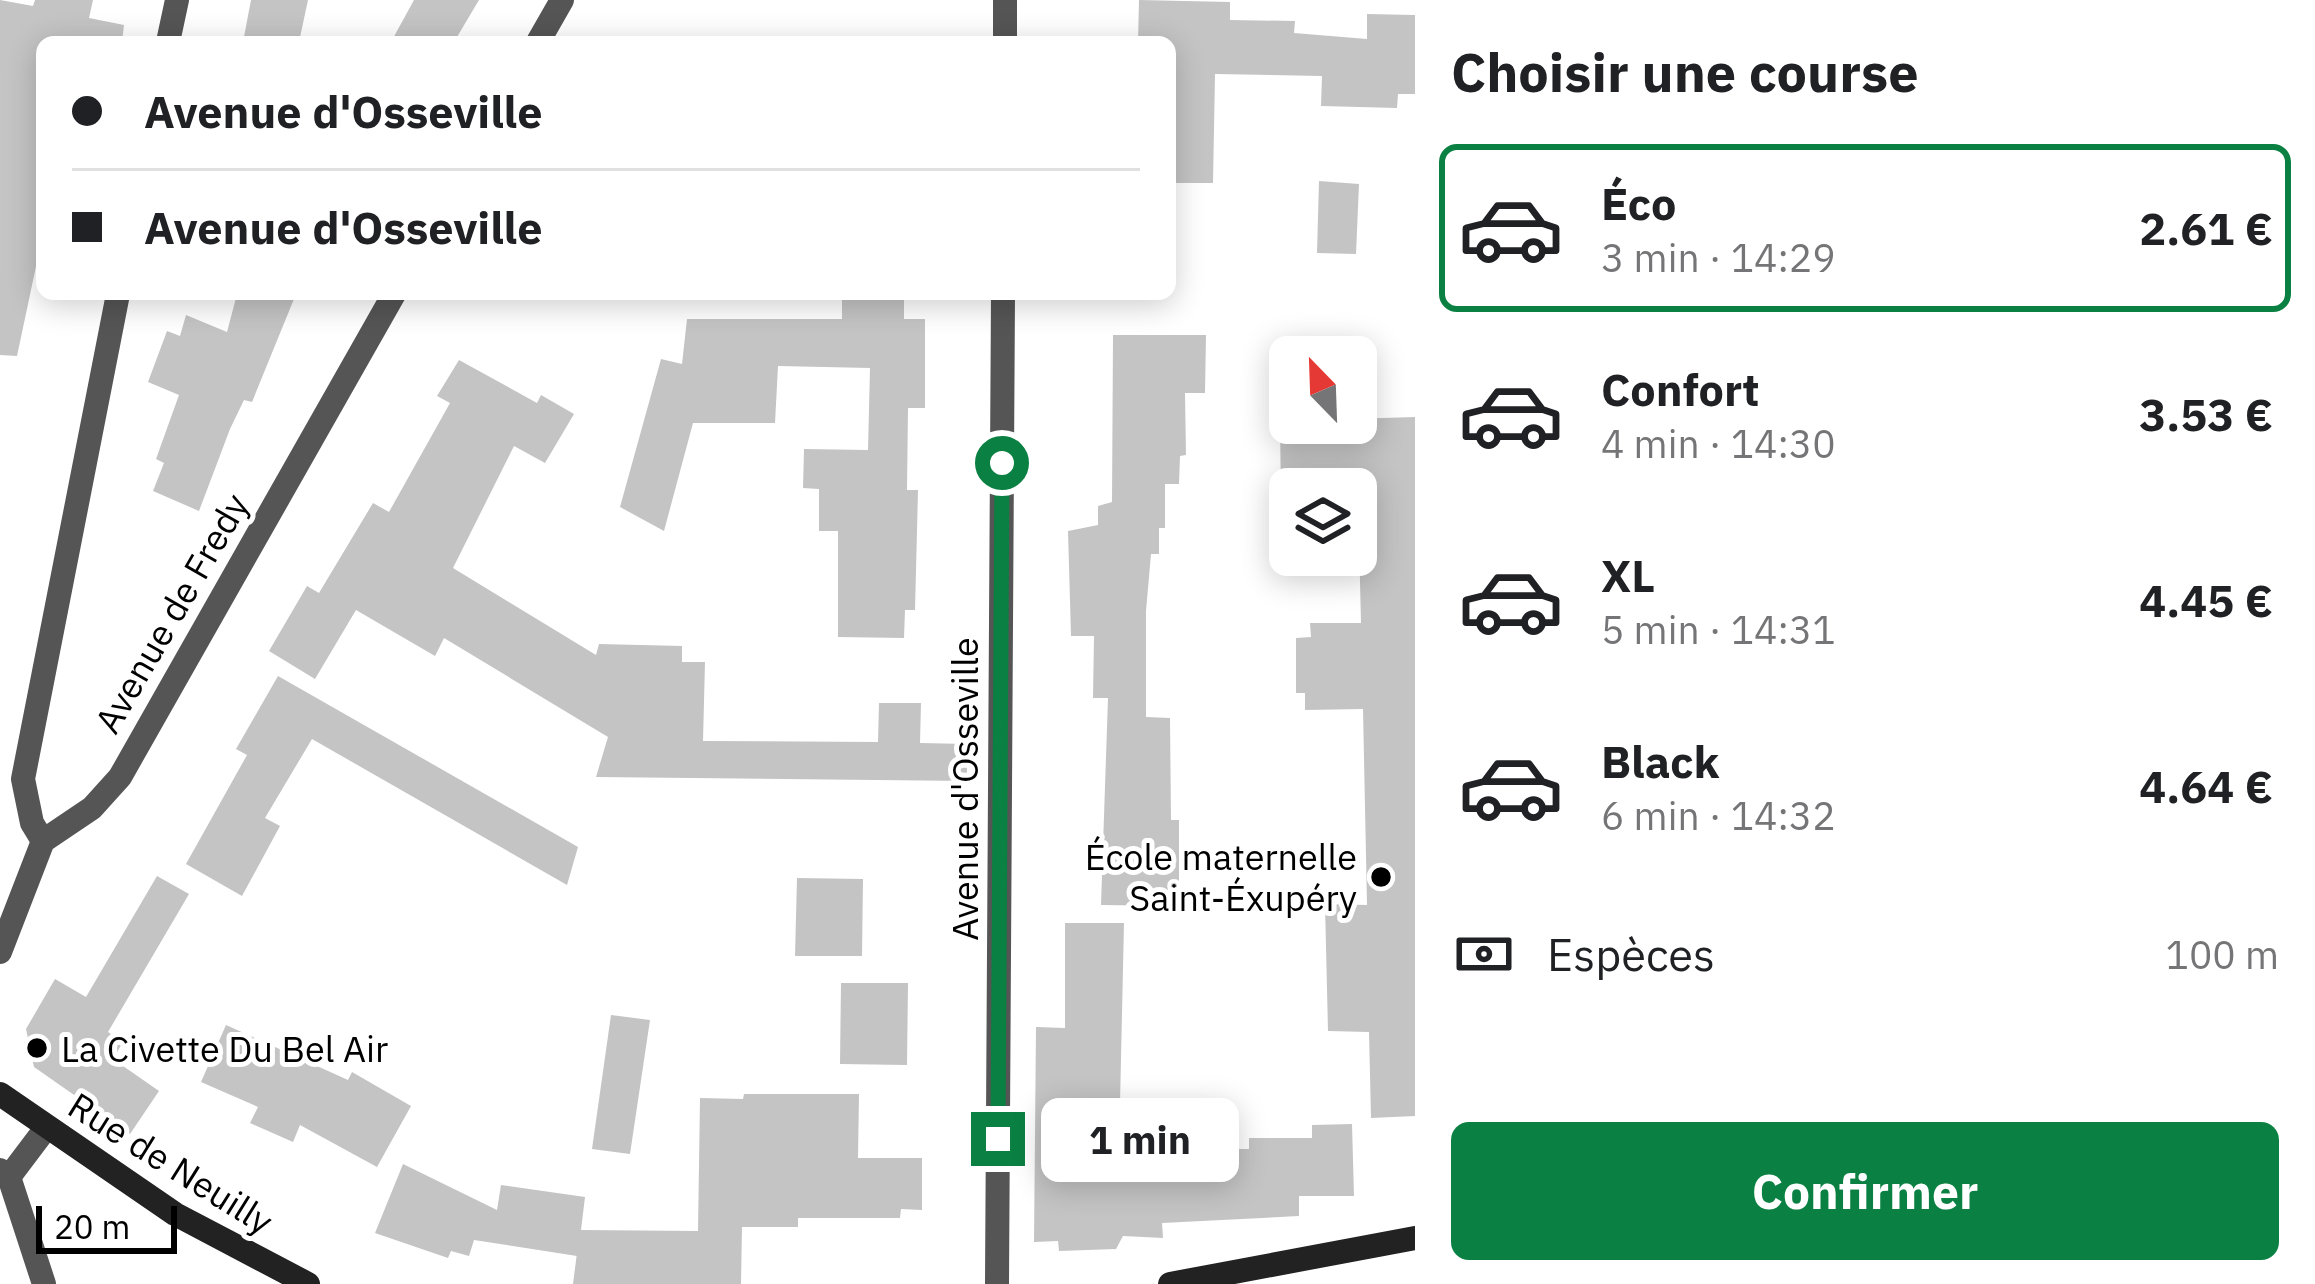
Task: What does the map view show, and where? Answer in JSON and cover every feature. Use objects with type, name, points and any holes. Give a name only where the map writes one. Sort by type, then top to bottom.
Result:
[{"type":"main road","name":"Rue de Neuilly","points":[[0,1094],[175,1214],[308,1284]]},
{"type":"main road","points":[[1170,1284],[1415,1238]]},
{"type":"street","points":[[169,36],[177,0]]},
{"type":"street","points":[[541,36],[562,0]]},
{"type":"street","points":[[1005,0],[1005,36]]},
{"type":"street","points":[[0,952],[43,841],[32,823],[23,778],[117,300]]},
{"type":"street","name":"Avenue de Fredy","points":[[43,841],[92,808],[120,777],[391,300]]},
{"type":"street","name":"Avenue d'Osseville","points":[[997,1284],[1003,300]]},
{"type":"street","points":[[44,1284],[4,1174],[46,1127]]},
{"type":"building","points":[[0,0],[33,6],[35,0],[93,0],[89,18],[124,25],[123,36],[36,36],[36,266],[17,356],[0,355]]},
{"type":"building","points":[[251,0],[308,0],[300,36],[244,36]]},
{"type":"building","points":[[414,0],[479,0],[458,36],[394,36]]},
{"type":"building","points":[[1139,0],[1230,2],[1230,20],[1295,21],[1294,33],[1367,39],[1367,14],[1415,15],[1415,94],[1398,94],[1397,108],[1321,106],[1322,76],[1215,74],[1213,183],[1176,183],[1176,36],[1138,36]]},
{"type":"building","points":[[1319,181],[1359,184],[1356,254],[1317,253]]},
{"type":"building","points":[[235,300],[294,300],[252,402],[244,400],[230,429],[199,511],[153,491],[164,463],[156,459],[179,395],[148,382],[167,331],[180,336],[186,315],[227,332]]},
{"type":"building","points":[[842,300],[904,300],[904,319],[925,319],[925,408],[908,408],[907,490],[918,490],[915,610],[905,610],[904,638],[838,637],[838,531],[819,531],[819,489],[803,488],[804,449],[868,450],[870,368],[778,366],[775,423],[693,423],[664,531],[620,507],[661,359],[682,364],[687,319],[842,319]]},
{"type":"building","points":[[1113,335],[1206,335],[1205,393],[1185,393],[1186,455],[1180,456],[1179,484],[1165,484],[1165,528],[1159,528],[1159,554],[1151,554],[1146,611],[1146,717],[1170,718],[1171,820],[1179,820],[1179,906],[1101,905],[1108,698],[1093,698],[1094,636],[1071,636],[1068,531],[1098,525],[1098,506],[1112,502]]},
{"type":"building","points":[[459,360],[537,403],[541,395],[574,414],[545,463],[514,446],[453,568],[596,655],[599,644],[682,646],[682,662],[705,662],[703,741],[878,742],[879,703],[921,703],[920,743],[967,744],[967,781],[596,777],[608,737],[444,638],[435,656],[356,610],[315,679],[269,651],[307,586],[319,593],[373,503],[389,512],[450,403],[437,396]]},
{"type":"building","name":"École maternelle Saint-Éxupéry","points":[[1415,417],[1415,1116],[1371,1118],[1369,1032],[1328,1031],[1325,904],[1367,905],[1363,709],[1305,710],[1305,693],[1296,693],[1296,638],[1311,637],[1310,623],[1361,623],[1360,576],[1377,576],[1377,468],[1281,468],[1280,444],[1377,444],[1377,418]]},
{"type":"building","points":[[278,676],[578,847],[567,885],[312,739],[265,818],[280,826],[242,896],[186,864],[247,755],[236,749]]},
{"type":"building","points":[[157,876],[189,894],[108,1032],[123,1042],[113,1059],[159,1091],[130,1134],[34,1067],[26,1029],[55,979],[86,997]]},
{"type":"building","points":[[797,878],[863,879],[862,956],[795,956]]},
{"type":"building","points":[[1065,923],[1124,923],[1119,1149],[1249,1149],[1249,1138],[1312,1138],[1312,1125],[1352,1124],[1354,1196],[1299,1196],[1299,1216],[1162,1223],[1163,1238],[1123,1236],[1116,1249],[1059,1251],[1058,1241],[1034,1242],[1036,1027],[1065,1028]]},
{"type":"building","points":[[841,983],[908,983],[907,1065],[840,1064]]},
{"type":"building","points":[[611,1015],[650,1020],[630,1154],[592,1149]]},
{"type":"building","points":[[226,1025],[348,1080],[352,1072],[411,1106],[377,1167],[300,1125],[293,1142],[250,1123],[258,1107],[201,1082]]},
{"type":"building","points":[[859,1094],[858,1158],[922,1158],[922,1210],[901,1209],[900,1218],[798,1218],[798,1227],[742,1227],[741,1284],[573,1284],[577,1256],[474,1240],[469,1256],[451,1251],[448,1258],[375,1233],[403,1164],[497,1210],[501,1185],[585,1197],[581,1230],[698,1231],[700,1098]]},
{"type":"place","name":"École maternelle Saint-Éxupéry","points":[[1381,877]]},
{"type":"place","name":"La Civette Du Bel Air","points":[[37,1048]]},
{"type":"route","points":[[998,1139],[1002,463]]}]
